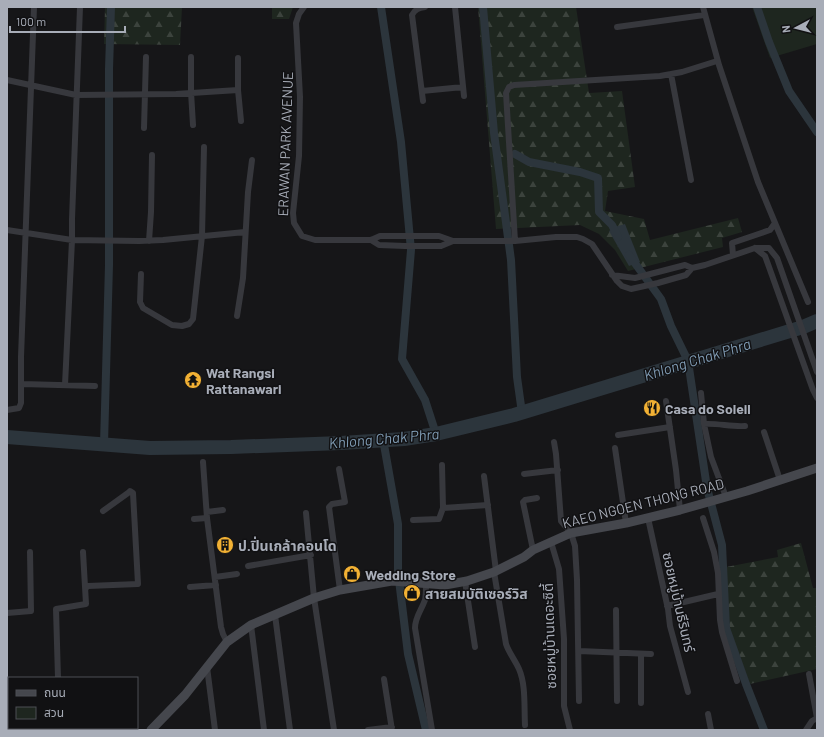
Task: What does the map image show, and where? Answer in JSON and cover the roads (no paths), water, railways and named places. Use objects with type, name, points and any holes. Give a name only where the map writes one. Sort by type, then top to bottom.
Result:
[{"type":"street","points":[[7,410],[19,408],[21,403],[34,7]]},
{"type":"street","points":[[65,385],[72,240],[80,7]]},
{"type":"street","name":"ERAWAN PARK AVENUE","points":[[304,7],[299,14],[296,23],[300,97],[299,156],[293,213],[294,223],[302,236],[315,240],[371,240],[380,236],[439,236],[453,241],[515,241],[556,237],[577,237],[592,244],[612,275],[622,286],[631,289],[686,275],[692,268]]},
{"type":"street","points":[[423,101],[412,15],[415,10],[425,7]]},
{"type":"street","points":[[455,7],[464,96]]},
{"type":"street","points":[[703,7],[717,61],[758,182],[808,302]]},
{"type":"street","points":[[617,27],[704,15]]},
{"type":"street","points":[[144,128],[146,57]]},
{"type":"street","points":[[191,57],[193,125]]},
{"type":"street","points":[[238,58],[238,90],[241,121]]},
{"type":"street","points":[[515,241],[506,93],[509,88],[514,84],[671,74],[717,61]]},
{"type":"street","points":[[671,74],[691,180]]},
{"type":"street","points":[[7,80],[76,95],[146,95],[238,90]]},
{"type":"street","points":[[422,92],[463,87]]},
{"type":"street","points":[[141,274],[140,302],[143,308],[172,325],[182,326],[189,324],[193,319],[202,236],[204,147]]},
{"type":"street","points":[[149,241],[152,155]]},
{"type":"street","points":[[237,316],[243,278],[245,232],[252,160]]},
{"type":"street","points":[[733,255],[732,243],[770,230],[776,223]]},
{"type":"street","points":[[7,230],[72,240],[149,241],[245,232]]},
{"type":"street","name":"ERAWAN PARK AVENUE","points":[[371,240],[379,245],[441,246],[453,241]]},
{"type":"street","points":[[755,248],[764,256],[817,398]]},
{"type":"street","points":[[612,275],[634,278],[685,265],[692,268],[705,265],[755,248],[769,248],[777,258],[817,372]]},
{"type":"street","points":[[22,384],[95,386]]},
{"type":"street","points":[[701,392],[704,424],[711,457],[723,498]]},
{"type":"street","points":[[666,401],[680,510]]},
{"type":"street","points":[[704,424],[719,423],[727,426],[745,426]]},
{"type":"street","points":[[618,435],[670,427]]},
{"type":"street","points":[[764,432],[780,480]]},
{"type":"street","points":[[554,442],[558,470],[561,521],[571,533],[575,546],[579,652],[579,701]]},
{"type":"street","points":[[615,448],[626,523]]},
{"type":"street","points":[[203,462],[207,515],[221,627],[227,642]]},
{"type":"street","points":[[413,520],[439,519],[443,508],[442,465]]},
{"type":"street","name":"KAEO NGOEN THONG ROAD","points":[[156,728],[185,695],[227,642],[251,625],[314,598],[340,590],[392,581],[445,585],[465,581],[495,571],[524,557],[533,550],[571,533],[626,523],[680,510],[817,468]]},
{"type":"street","points":[[339,469],[345,502],[332,504],[329,507],[340,590]]},
{"type":"street","points":[[524,474],[558,470]]},
{"type":"street","points":[[484,476],[495,571],[506,644],[509,653],[519,669],[522,681],[526,725]]},
{"type":"street","points":[[86,588],[88,586],[138,584],[132,493],[130,491],[103,511]]},
{"type":"street","points":[[533,550],[523,502],[525,500],[537,498]]},
{"type":"street","points":[[443,508],[488,505]]},
{"type":"street","points":[[194,519],[223,510]]},
{"type":"street","points":[[306,513],[314,598],[334,730]]},
{"type":"street","name":"ซอยหมู่บ้านธีรินทร์","points":[[648,518],[670,626],[688,692]]},
{"type":"street","points":[[703,518],[714,552],[718,573],[718,594],[722,632],[737,681]]},
{"type":"street","name":"ซอยหมู่บ้านเดอะซิตี้","points":[[551,542],[558,569],[564,632],[564,706],[570,730]]},
{"type":"street","points":[[7,613],[31,611],[30,552]]},
{"type":"street","points":[[58,677],[56,609],[86,604],[83,552]]},
{"type":"street","points":[[248,566],[310,554]]},
{"type":"street","points":[[215,577],[237,574]]},
{"type":"street","points":[[465,581],[475,647]]},
{"type":"street","points":[[426,584],[425,599],[415,620],[415,628],[432,730]]},
{"type":"street","points":[[190,587],[216,585]]},
{"type":"street","points":[[667,606],[718,594]]},
{"type":"street","points":[[616,610],[617,701]]},
{"type":"street","points":[[275,615],[290,730]]},
{"type":"street","points":[[251,625],[264,730]]},
{"type":"street","points":[[579,652],[651,654]]},
{"type":"street","points":[[641,654],[641,703]]},
{"type":"street","points":[[207,667],[215,730]]},
{"type":"street","points":[[806,730],[808,725],[817,718],[809,674]]},
{"type":"street","points":[[368,730],[392,728],[384,679]]},
{"type":"street","points":[[708,714],[711,730]]},
{"type":"waterway","points":[[104,444],[109,265],[109,69],[111,7]]},
{"type":"waterway","points":[[381,7],[401,142],[411,250],[402,359],[425,400],[436,434]]},
{"type":"waterway","points":[[483,7],[494,133],[511,260],[517,377],[522,413]]},
{"type":"waterway","points":[[757,7],[769,42],[789,91],[817,132]]},
{"type":"waterway","points":[[515,154],[529,162],[580,172],[598,178],[599,212],[612,225],[618,237]]},
{"type":"waterway","points":[[629,255],[661,299],[671,326],[688,361],[707,488],[722,545],[726,628],[764,730]]},
{"type":"waterway","name":"Khlong Chak Phra","points":[[7,437],[150,448],[231,447],[404,439],[436,434],[514,415],[803,327],[817,321]]},
{"type":"waterway","points":[[383,439],[398,524],[398,572],[408,654],[426,730]]},
{"type":"place","name":"Wat Rangsi Rattanawari","points":[[193,380]]},
{"type":"place","name":"Casa do Soleil","points":[[652,408]]},
{"type":"place","name":"ป.ปิ่นเกล้าคอนโด","points":[[225,545]]},
{"type":"place","name":"Wedding Store","points":[[352,574]]},
{"type":"place","name":"สายสมบัติเซอร์วิส","points":[[412,593]]}]
